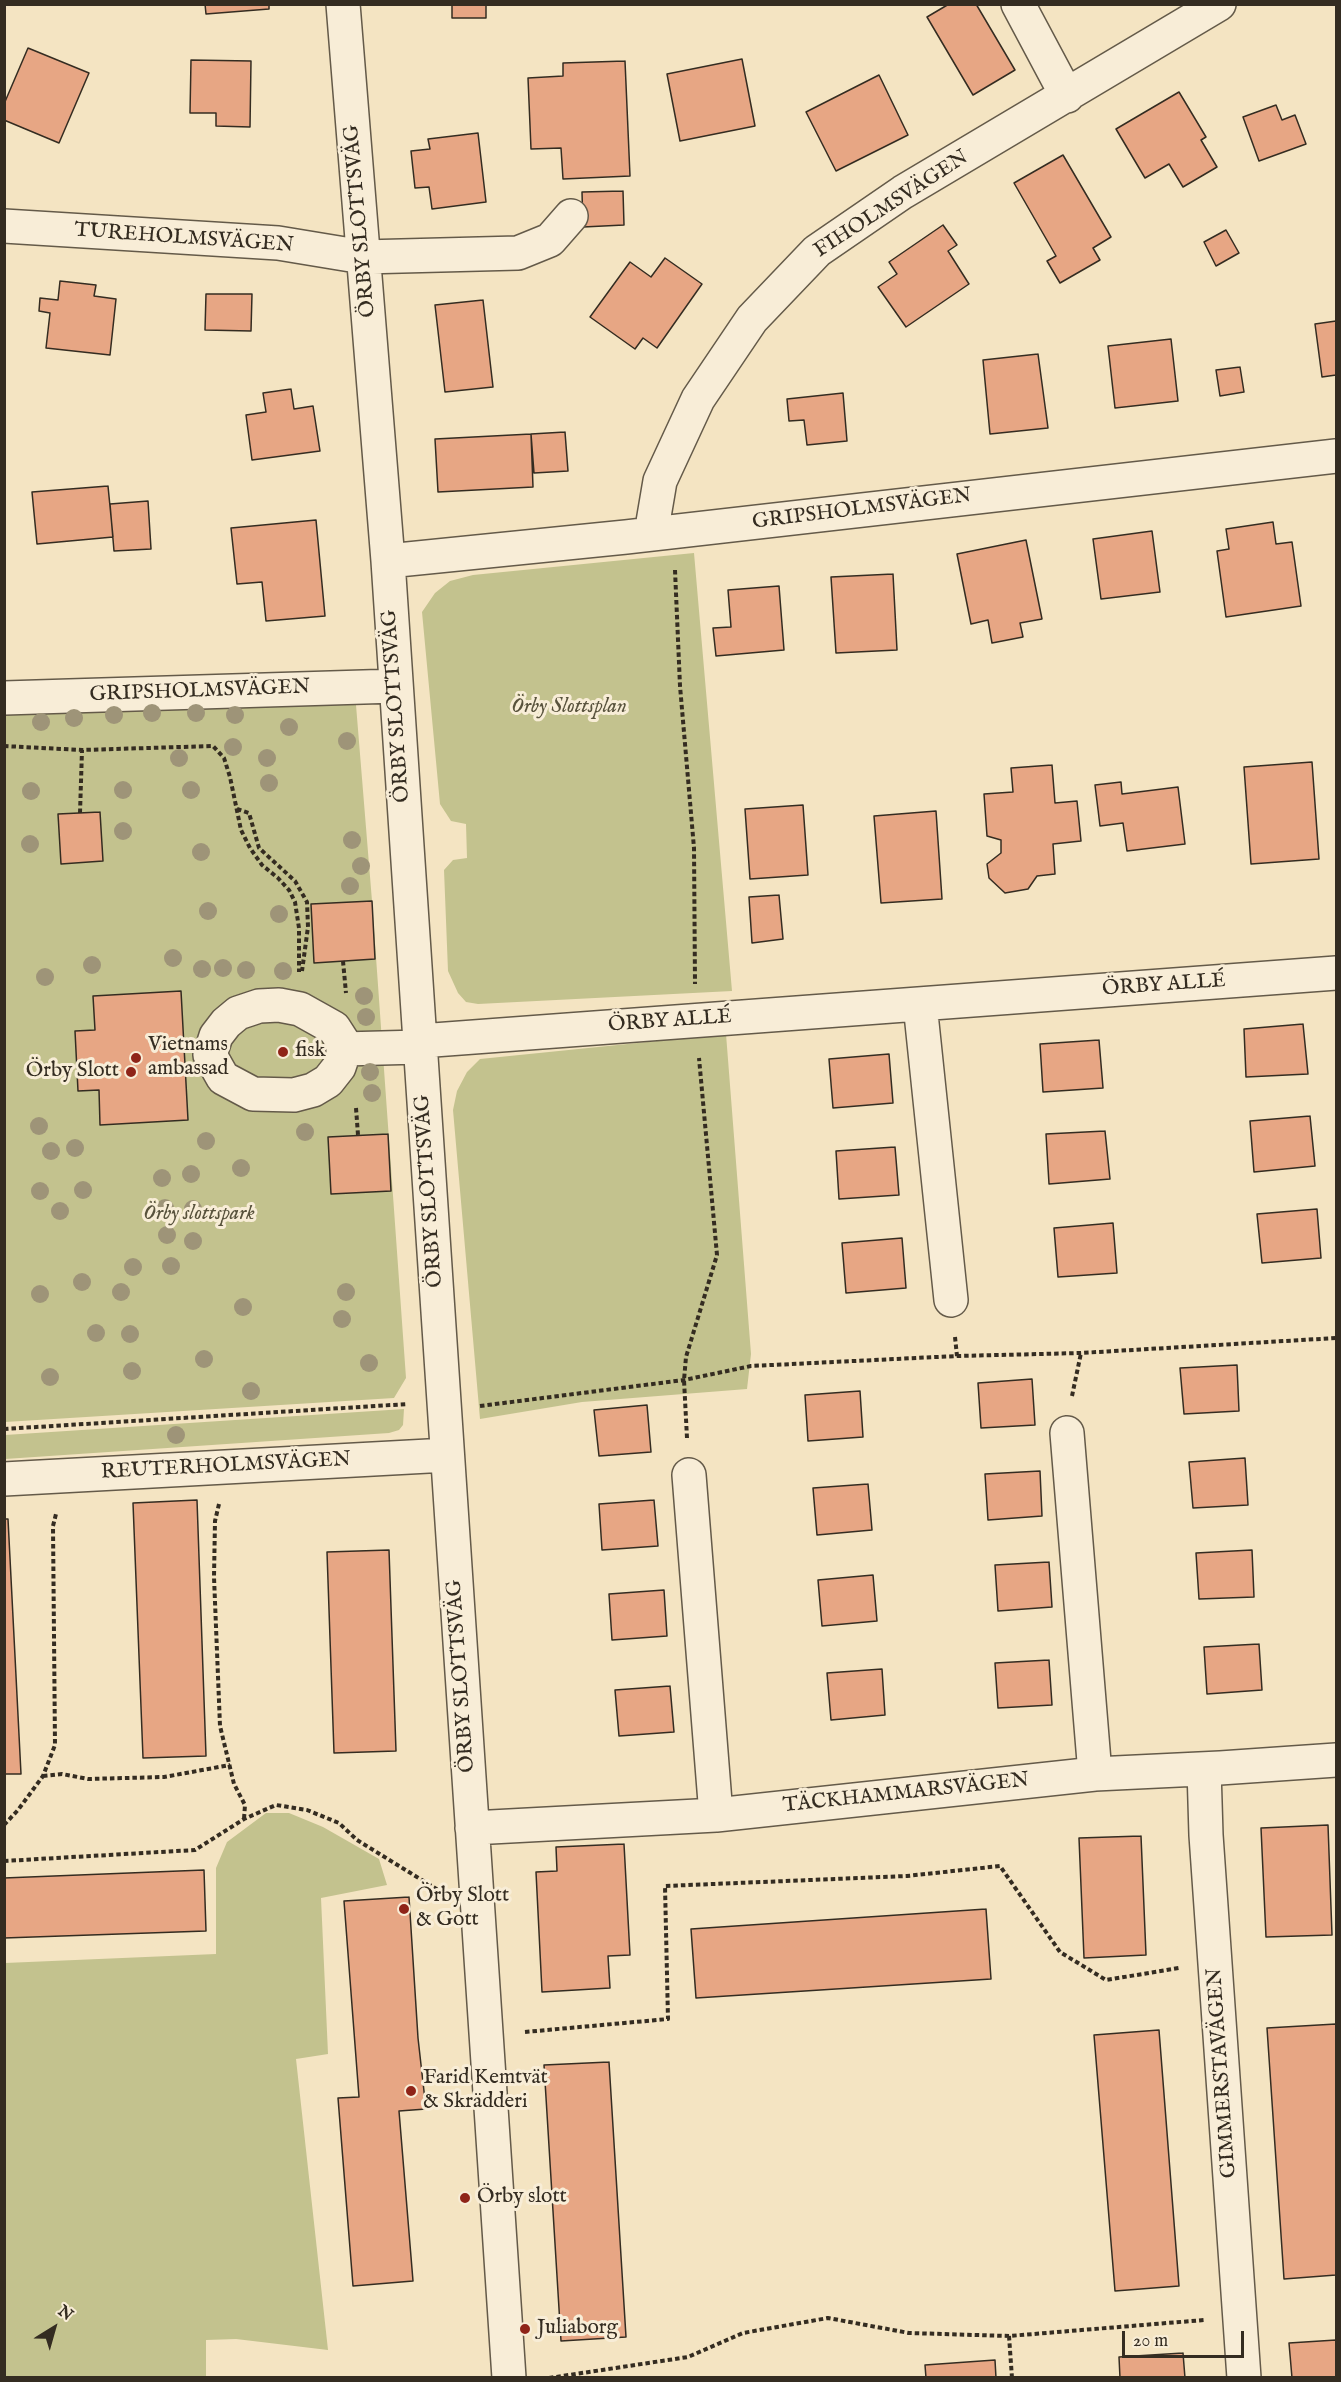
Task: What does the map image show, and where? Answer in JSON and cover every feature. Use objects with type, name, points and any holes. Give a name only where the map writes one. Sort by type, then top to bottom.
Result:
[{"type":"street","name":"ÖRBY SLOTTSVÄG","points":[[343,4],[388,561],[509,2378]]},
{"type":"street","points":[[1018,4],[1067,96]]},
{"type":"street","name":"FIHOLMSVÄGEN","points":[[651,534],[660,481],[698,399],[752,318],[817,251],[903,192],[1219,4]]},
{"type":"street","name":"TUREHOLMSVÄGEN","points":[[4,226],[278,243],[363,258],[518,253],[550,240],[571,216]]},
{"type":"street","name":"GRIPSHOLMSVÄGEN","points":[[388,561],[651,534],[1336,456]]},
{"type":"street","name":"GRIPSHOLMSVÄGEN","points":[[4,698],[396,686]]},
{"type":"street","name":"ÖRBY ALLÉ","points":[[343,1049],[1336,973],[1336,980]]},
{"type":"street","points":[[920,1004],[951,1300]]},
{"type":"street","points":[[1068,1433],[1095,1774]]},
{"type":"street","name":"REUTERHOLMSVÄGEN","points":[[4,1479],[447,1455]]},
{"type":"street","points":[[689,1474],[717,1815]]},
{"type":"street","name":"TÄCKHAMMARSVÄGEN","points":[[472,1828],[717,1815],[1095,1774],[1336,1760]]},
{"type":"street","name":"GIMMERSTAVÄGEN","points":[[1204,1769],[1206,1835],[1244,2378]]},
{"type":"path","points":[[4,746],[82,750],[213,746],[224,758],[241,830],[250,848],[262,866],[289,890],[295,902],[299,928],[298,968],[301,979],[308,927],[307,902],[295,881],[259,848],[249,813],[237,809]]},
{"type":"path","points":[[81,813],[82,750]]},
{"type":"path","points":[[4,1429],[444,1400],[483,1406],[684,1380],[752,1366],[957,1356],[1081,1353],[1336,1338]]},
{"type":"path","points":[[1068,1433],[1071,1398],[1081,1353]]},
{"type":"path","points":[[230,1467],[214,1521],[214,1576],[220,1726],[234,1784],[245,1805],[244,1819]]},
{"type":"path","points":[[4,1825],[43,1776],[55,1744],[53,1526],[66,1476]]},
{"type":"path","points":[[43,1776],[62,1774],[88,1779],[164,1777],[230,1765]]},
{"type":"path","points":[[4,1861],[195,1850],[244,1819],[276,1805],[308,1810],[339,1822],[357,1840],[399,1867]]},
{"type":"path","points":[[486,2036],[668,2019],[665,1886],[907,1876],[1000,1866],[1060,1952],[1106,1980],[1215,1961]]},
{"type":"path","points":[[549,2378],[688,2357],[743,2333],[828,2318],[909,2333],[1009,2336],[1240,2317]]},
{"type":"path","points":[[1009,2336],[1012,2378]]},
{"type":"green space","name":"Örby Slottsplan","points":[[694,553],[732,991],[478,1004],[466,1002],[458,993],[448,971],[444,870],[453,860],[467,858],[466,824],[451,821],[440,804],[422,612],[435,593],[450,581],[473,575]]},
{"type":"green space","name":"Örby slottspark","points":[[356,705],[406,1378],[394,1398],[5,1422],[5,707]]},
{"type":"green space","points":[[726,1034],[751,1354],[747,1389],[582,1402],[480,1419],[453,1110],[457,1091],[467,1072],[480,1059]]},
{"type":"green space","points":[[404,1409],[403,1425],[399,1430],[389,1433],[5,1459],[5,1435]]},
{"type":"green space","points":[[266,1813],[289,1813],[323,1827],[379,1859],[387,1885],[321,1898],[328,2054],[296,2059],[328,2350],[236,2339],[206,2340],[206,2377],[5,2377],[5,1963],[216,1954],[216,1868],[227,1842]]},
{"type":"building","points":[[205,4],[269,4],[269,9],[206,14]]},
{"type":"building","points":[[452,4],[486,4],[486,18],[452,18]]},
{"type":"building","points":[[949,4],[976,4],[1015,70],[973,95],[927,17]]},
{"type":"building","points":[[28,48],[89,73],[59,143],[4,120],[4,104]]},
{"type":"building","points":[[742,59],[755,126],[680,141],[667,74]]},
{"type":"building","points":[[191,60],[251,61],[250,127],[216,126],[216,113],[190,113]]},
{"type":"building","points":[[625,61],[630,176],[563,179],[561,148],[531,149],[528,78],[563,76],[563,63]]},
{"type":"building","points":[[879,75],[908,135],[836,171],[806,112]]},
{"type":"building","points":[[1179,92],[1206,137],[1201,140],[1217,167],[1183,187],[1169,164],[1145,178],[1116,129]]},
{"type":"building","points":[[1276,105],[1282,120],[1295,115],[1306,144],[1259,161],[1243,117]]},
{"type":"building","points":[[478,133],[486,202],[432,209],[429,187],[415,188],[411,151],[430,149],[428,139]]},
{"type":"building","points":[[1063,155],[1111,237],[1093,248],[1100,260],[1060,283],[1047,261],[1056,256],[1014,183]]},
{"type":"building","points":[[623,191],[624,225],[583,227],[582,192]]},
{"type":"building","points":[[943,225],[957,245],[948,251],[969,284],[906,327],[878,287],[897,274],[889,262]]},
{"type":"building","points":[[1226,230],[1239,253],[1216,266],[1204,242]]},
{"type":"building","points":[[665,258],[702,284],[657,348],[643,338],[635,349],[590,317],[630,262],[651,277]]},
{"type":"building","points":[[60,281],[96,285],[94,296],[116,299],[110,355],[46,348],[50,313],[39,311],[40,298],[58,300]]},
{"type":"building","points":[[206,294],[252,294],[251,331],[205,330]]},
{"type":"building","points":[[483,300],[493,387],[445,392],[435,305]]},
{"type":"building","points":[[1336,321],[1336,375],[1322,377],[1315,324]]},
{"type":"building","points":[[1171,339],[1178,401],[1115,408],[1108,346]]},
{"type":"building","points":[[1038,354],[1048,428],[990,434],[983,360]]},
{"type":"building","points":[[1240,367],[1244,392],[1220,396],[1216,370]]},
{"type":"building","points":[[291,389],[294,409],[313,406],[320,451],[252,460],[246,415],[266,412],[263,393]]},
{"type":"building","points":[[843,393],[847,441],[807,445],[804,420],[789,421],[787,399]]},
{"type":"building","points":[[565,432],[568,471],[534,473],[531,434]]},
{"type":"building","points":[[531,434],[533,487],[438,492],[435,439]]},
{"type":"building","points":[[108,486],[113,537],[37,544],[32,492]]},
{"type":"building","points":[[148,501],[151,549],[114,551],[110,504]]},
{"type":"building","points":[[316,520],[325,616],[266,621],[262,582],[237,584],[231,528]]},
{"type":"building","points":[[1273,522],[1276,544],[1292,542],[1301,606],[1226,617],[1217,551],[1229,549],[1226,529]]},
{"type":"building","points":[[1152,531],[1160,592],[1101,599],[1093,539]]},
{"type":"building","points":[[1026,540],[1042,619],[1020,623],[1023,637],[992,643],[988,620],[971,624],[957,554]]},
{"type":"building","points":[[893,574],[897,650],[836,653],[831,577]]},
{"type":"building","points":[[779,586],[784,650],[716,656],[713,628],[731,627],[728,590]]},
{"type":"building","points":[[1312,762],[1319,859],[1251,864],[1244,767]]},
{"type":"building","points":[[1052,765],[1055,803],[1077,801],[1081,841],[1053,844],[1055,874],[1037,876],[1028,889],[1005,893],[989,878],[987,864],[1001,853],[1001,840],[987,836],[984,794],[1013,792],[1011,768]]},
{"type":"building","points":[[1121,782],[1122,794],[1178,787],[1185,844],[1127,851],[1123,823],[1100,826],[1095,785]]},
{"type":"building","points":[[803,805],[808,875],[750,879],[745,809]]},
{"type":"building","points":[[936,811],[942,899],[881,903],[874,816]]},
{"type":"building","points":[[100,812],[103,861],[61,864],[58,814]]},
{"type":"building","points":[[779,895],[783,939],[752,943],[749,897]]},
{"type":"building","points":[[372,901],[375,959],[314,963],[311,904]]},
{"type":"building","name":"Örby Slott","points":[[181,991],[188,1120],[100,1125],[99,1090],[78,1091],[75,1031],[95,1030],[93,996]]},
{"type":"building","points":[[1303,1024],[1308,1074],[1246,1077],[1244,1029]]},
{"type":"building","points":[[1099,1040],[1103,1088],[1043,1092],[1040,1044]]},
{"type":"building","points":[[889,1054],[893,1103],[833,1108],[829,1059]]},
{"type":"building","points":[[1310,1116],[1315,1166],[1254,1172],[1250,1121]]},
{"type":"building","points":[[1105,1131],[1110,1179],[1049,1184],[1046,1134]]},
{"type":"building","points":[[388,1134],[391,1191],[331,1194],[328,1137]]},
{"type":"building","points":[[895,1147],[899,1195],[839,1199],[836,1151]]},
{"type":"building","points":[[1317,1209],[1321,1258],[1262,1263],[1257,1214]]},
{"type":"building","points":[[1113,1223],[1117,1273],[1058,1277],[1054,1228]]},
{"type":"building","points":[[902,1238],[906,1288],[846,1293],[842,1243]]},
{"type":"building","points":[[1237,1365],[1239,1411],[1184,1414],[1180,1368]]},
{"type":"building","points":[[1032,1379],[1035,1425],[981,1428],[978,1383]]},
{"type":"building","points":[[860,1391],[863,1437],[808,1441],[805,1395]]},
{"type":"building","points":[[647,1405],[651,1452],[599,1456],[594,1410]]},
{"type":"building","points":[[1245,1458],[1248,1505],[1193,1508],[1189,1462]]},
{"type":"building","points":[[1040,1471],[1042,1516],[988,1520],[985,1474]]},
{"type":"building","points":[[868,1484],[872,1530],[817,1535],[813,1488]]},
{"type":"building","points":[[197,1500],[206,1756],[143,1758],[133,1503]]},
{"type":"building","points":[[654,1500],[658,1546],[602,1550],[599,1504]]},
{"type":"building","points":[[4,1519],[8,1519],[21,1774],[4,1774]]},
{"type":"building","points":[[389,1550],[396,1751],[334,1753],[327,1552]]},
{"type":"building","points":[[1252,1550],[1254,1597],[1199,1599],[1196,1553]]},
{"type":"building","points":[[1049,1562],[1052,1607],[998,1611],[995,1565]]},
{"type":"building","points":[[873,1575],[877,1621],[822,1626],[818,1580]]},
{"type":"building","points":[[664,1590],[667,1636],[612,1640],[609,1594]]},
{"type":"building","points":[[1259,1644],[1262,1690],[1207,1694],[1204,1647]]},
{"type":"building","points":[[1049,1660],[1052,1705],[998,1708],[995,1663]]},
{"type":"building","points":[[882,1669],[885,1715],[831,1720],[827,1673]]},
{"type":"building","points":[[670,1686],[674,1732],[619,1736],[615,1690]]},
{"type":"building","points":[[1328,1825],[1332,1935],[1266,1937],[1261,1828]]},
{"type":"building","points":[[1141,1836],[1146,1955],[1084,1958],[1079,1838]]},
{"type":"building","points":[[624,1844],[630,1955],[608,1956],[610,1988],[542,1992],[536,1872],[557,1871],[556,1847]]},
{"type":"building","points":[[204,1870],[206,1931],[4,1938],[4,1878]]},
{"type":"building","points":[[409,1897],[418,2038],[426,2109],[399,2111],[413,2281],[353,2286],[338,2098],[359,2097],[344,1901]]},
{"type":"building","points":[[986,1909],[991,1979],[696,1998],[691,1929]]},
{"type":"building","points":[[1336,2024],[1336,2275],[1284,2279],[1267,2028]]},
{"type":"building","points":[[1159,2030],[1179,2286],[1115,2291],[1094,2035]]},
{"type":"building","points":[[609,2062],[626,2337],[561,2341],[544,2065]]},
{"type":"building","points":[[1336,2340],[1336,2378],[1292,2378],[1289,2343]]},
{"type":"building","points":[[1183,2353],[1185,2378],[1120,2378],[1119,2357]]},
{"type":"building","points":[[995,2360],[996,2378],[926,2378],[925,2365]]},
{"type":"place","name":"fisk","points":[[283,1052]]},
{"type":"place","name":"Vietnams ambassad","points":[[136,1058]]},
{"type":"place","name":"Örby Slott","points":[[131,1072]]},
{"type":"place","name":"Örby Slott & Gott","points":[[404,1909]]},
{"type":"place","name":"Farid Kemtvät & Skrädderi","points":[[411,2091]]},
{"type":"place","name":"Örby slott","points":[[465,2198]]},
{"type":"place","name":"Juliaborg","points":[[525,2329]]}]
